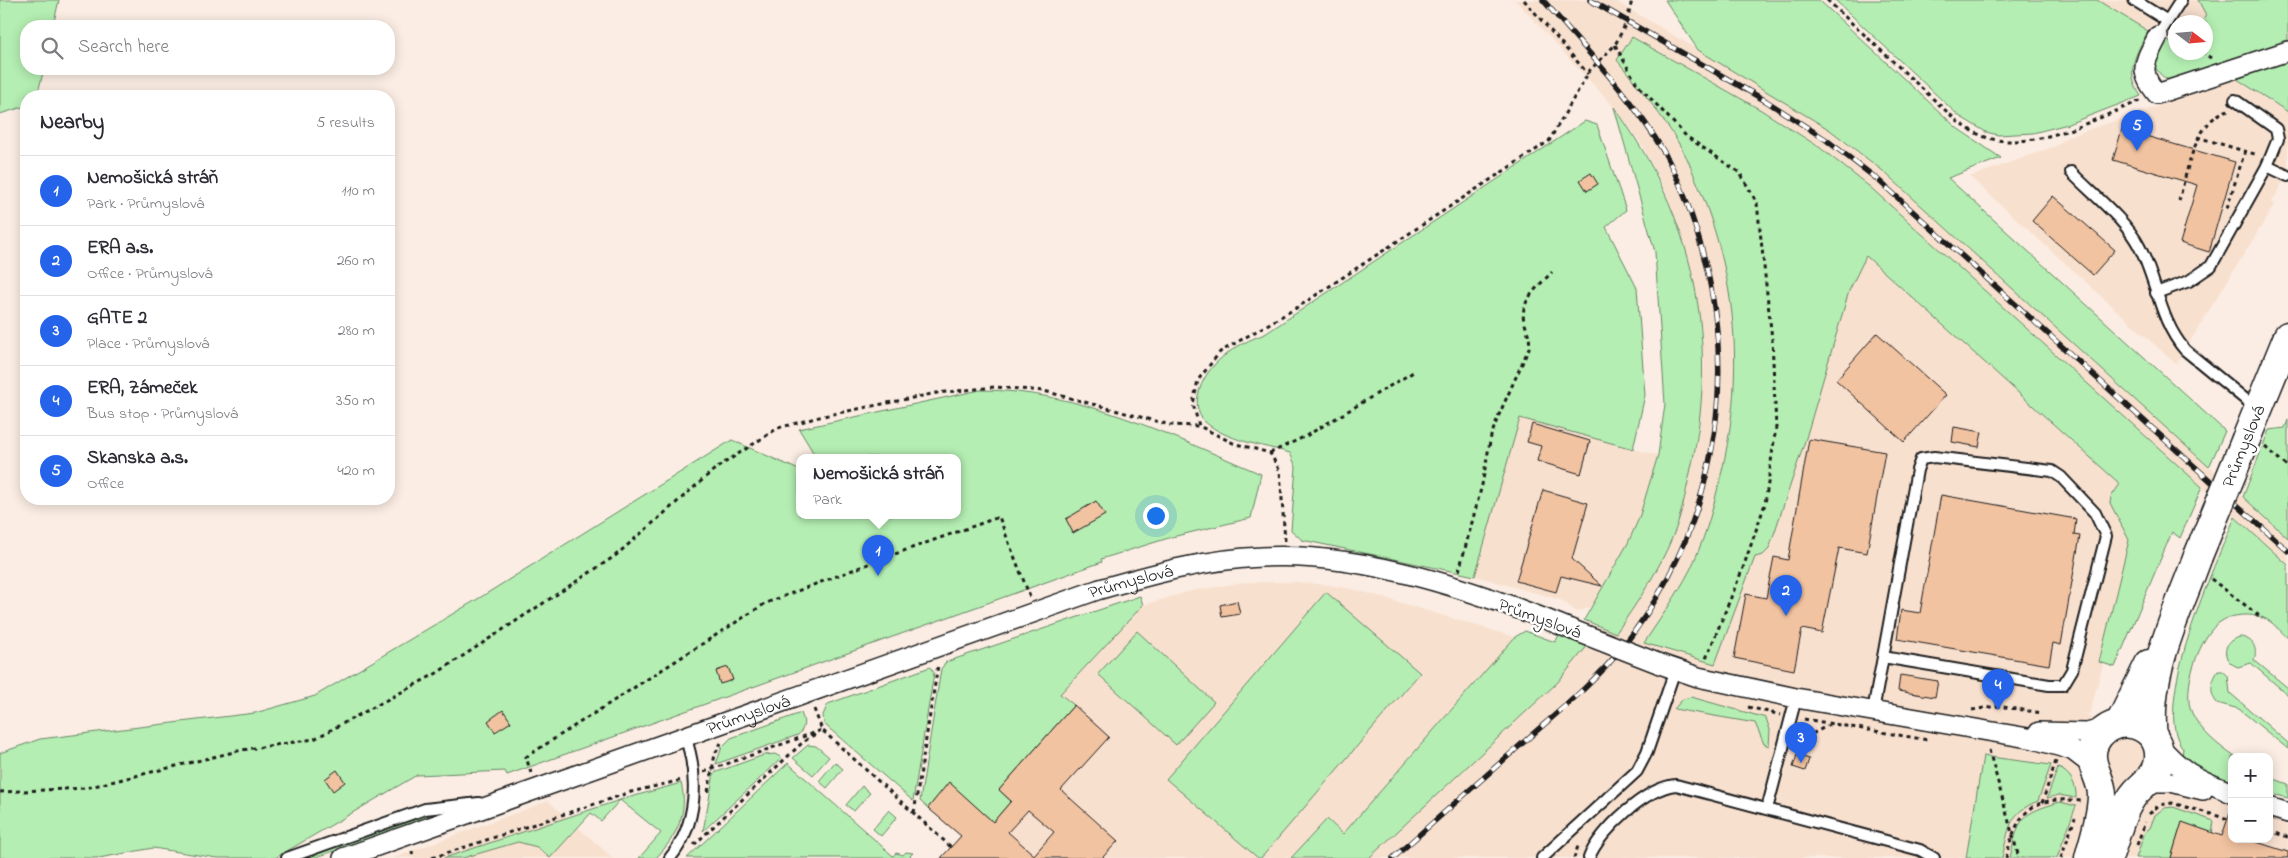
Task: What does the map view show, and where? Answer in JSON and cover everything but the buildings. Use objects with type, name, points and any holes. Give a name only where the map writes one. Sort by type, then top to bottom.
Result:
[{"type":"main road","name":"Průmyslová","points":[[2108,858],[2128,805],[2159,763],[2154,739],[2152,706],[2161,660],[2253,441],[2258,409],[2288,336]]},
{"type":"main road","name":"Průmyslová","points":[[2090,777],[2093,747],[2099,736],[2114,725],[2141,684],[2202,566]]},
{"type":"main road","name":"Průmyslová","points":[[2114,725],[2138,725],[2154,739]]},
{"type":"main road","name":"Průmyslová","points":[[2090,777],[2115,789],[2129,790],[2145,784]]},
{"type":"main road","name":"Průmyslová","points":[[2089,858],[2102,796],[2100,780],[2090,777]]},
{"type":"street","points":[[2162,28],[2145,61],[2144,72],[2147,82],[2157,94],[2288,50]]},
{"type":"street","name":"Průmyslová","points":[[343,858],[517,798],[685,736],[1036,612],[1147,576],[1237,558],[1286,557],[1356,564],[1420,578],[1530,612],[1667,667],[1698,677],[1796,698],[1940,722],[2061,746],[2080,755],[2090,777]]},
{"type":"street","name":"Průmyslová","points":[[1940,722],[2065,733],[2096,732],[2114,725]]},
{"type":"street","name":"Průmyslová","points":[[2154,739],[2183,770],[2228,793]]},
{"type":"street","name":"Průmyslová","points":[[2145,784],[2182,784],[2228,794]]},
{"type":"street","points":[[2273,808],[2288,813]]},
{"type":"lane","points":[[2134,0],[2162,28],[2181,0]]},
{"type":"lane","points":[[2156,293],[2189,282],[2211,266],[2269,162],[2278,139],[2276,129],[2235,100]]},
{"type":"lane","points":[[2269,162],[2288,176]]},
{"type":"lane","points":[[2071,172],[2128,230],[2137,243],[2171,333],[2184,350],[2247,403],[2258,409]]},
{"type":"lane","points":[[1873,711],[1917,470],[1921,459],[1934,457],[2052,472],[2061,477],[2095,512],[2106,536],[2072,670],[2063,685],[2049,685],[1883,657]]},
{"type":"lane","points":[[1542,858],[1637,771],[1647,752],[1667,667]]},
{"type":"lane","points":[[1768,809],[1796,698]]},
{"type":"lane","points":[[670,858],[679,845],[689,822],[694,791],[692,760],[685,736]]},
{"type":"lane","points":[[1589,858],[1594,846],[1608,829],[1648,796],[1667,786],[1690,788],[1768,809],[1920,850],[1934,858]]},
{"type":"lane","points":[[286,858],[425,809],[517,798]]},
{"type":"path","points":[[1524,0],[1588,74]]},
{"type":"path","points":[[1199,426],[1193,404],[1198,380],[1220,352],[1298,307],[1549,141],[1588,74],[1616,45],[1627,21],[1632,0]]},
{"type":"path","points":[[1827,0],[1958,122],[1978,134],[2013,142],[2040,138],[2069,129],[2157,94]]},
{"type":"path","points":[[1616,45],[1637,84],[1686,136],[1740,173],[1757,203],[1772,339],[1776,427],[1765,504],[1743,568],[1698,677]]},
{"type":"path","points":[[2179,201],[2197,137],[2221,112],[2244,106]]},
{"type":"path","points":[[2197,137],[2245,151],[2269,162]]},
{"type":"path","points":[[2225,215],[2245,151]]},
{"type":"path","points":[[1455,588],[1482,485],[1491,436],[1529,348],[1528,332],[1523,316],[1524,306],[1552,272]]},
{"type":"path","points":[[0,792],[86,788],[242,750],[314,739],[437,673],[607,561],[715,469],[778,428],[823,416],[937,393],[995,387],[1044,391],[1170,425],[1199,426],[1233,443],[1270,453],[1306,436],[1415,371]]},
{"type":"path","points":[[2253,441],[2288,467]]},
{"type":"path","points":[[1270,453],[1280,471],[1286,557]]},
{"type":"path","points":[[536,791],[526,757],[766,603],[883,558],[999,517],[1036,612]]},
{"type":"path","points":[[2202,566],[2262,618]]},
{"type":"path","points":[[914,814],[938,662],[930,665]]},
{"type":"path","points":[[822,704],[813,707],[822,730],[951,847]]},
{"type":"path","points":[[1963,711],[1996,706],[2052,715]]},
{"type":"path","points":[[1797,752],[1810,735],[1830,724],[1933,741]]},
{"type":"path","points":[[432,858],[631,792],[693,777],[822,730]]},
{"type":"path","points":[[693,847],[803,742],[822,730]]},
{"type":"path","points":[[707,796],[715,754],[723,741]]},
{"type":"path","points":[[1980,749],[1999,752]]},
{"type":"path","points":[[1989,750],[2018,858]]},
{"type":"path","points":[[2046,760],[2063,764]]},
{"type":"path","points":[[2042,803],[2056,761]]},
{"type":"path","points":[[2061,858],[2090,777]]},
{"type":"path","points":[[2006,858],[2012,834],[2022,815],[2042,803],[2057,800],[2082,801]]},
{"type":"path","points":[[2136,849],[2149,814],[2165,803],[2188,806],[2228,819]]},
{"type":"path","points":[[698,842],[700,832]]},
{"type":"path","points":[[2273,832],[2288,837]]},
{"type":"shaded area","points":[[1515,0],[1614,0],[1830,130],[1883,171],[2288,538],[2288,565],[1870,187],[1819,147],[1761,110],[1632,37],[1654,106],[1683,150],[1709,211],[1727,273],[1736,352],[1733,405],[1722,473],[1849,291],[1866,255],[2172,531],[2115,667],[2103,664],[2090,713],[2086,715],[2228,793],[2228,843],[2273,843],[2273,818],[2288,826],[2288,858],[1369,858],[1558,682],[1610,617],[1591,607],[1577,612],[1561,600],[1475,576],[1520,417],[1692,465],[1698,435],[1704,365],[1701,323],[1693,280],[1680,229],[1662,184],[1640,142],[1614,107]]},
{"type":"shaded area","points":[[2097,0],[2199,0],[2206,15],[2168,15],[2168,42],[2139,27]]},
{"type":"shaded area","points":[[2237,79],[2288,112],[2288,172],[2272,202],[2275,204],[2176,364],[1970,177],[2056,146],[2067,137]]},
{"type":"shaded area","points":[[1246,582],[1295,582],[1330,585],[1361,591],[1515,637],[1343,834],[1327,819],[1291,858],[941,858],[960,836],[928,808],[949,782],[993,822],[999,790],[1073,705],[1060,694],[1143,605],[1191,591]]},
{"type":"shaded area","points":[[548,801],[613,858],[393,858]]},
{"type":"green space","points":[[0,0],[59,0],[54,20],[20,20],[20,75],[42,75],[39,90],[20,90],[20,108],[0,114]]},
{"type":"green space","points":[[1665,0],[1819,0],[1957,128],[2001,158],[1948,178],[2225,431],[2209,467],[1883,171],[1830,130],[1698,50]]},
{"type":"green space","points":[[1835,0],[2097,0],[2148,31],[2136,55],[2133,71],[2133,79],[2141,96],[2068,124],[2033,133],[1998,135],[1986,132],[1959,116]]},
{"type":"green space","points":[[2198,0],[2288,0],[2288,42],[2173,81],[2160,74],[2154,61],[2164,39],[2168,41],[2168,60],[2213,60],[2213,15],[2206,15]]},
{"type":"green space","points":[[1632,37],[1761,110],[1819,147],[1870,187],[2202,487],[2180,538],[2172,532],[2115,667],[2099,662],[2129,540],[2110,503],[2111,497],[2120,484],[1866,256],[1849,291],[1806,438],[1769,549],[1763,555],[1755,557],[1715,664],[1644,643],[1690,570],[1712,511],[1726,452],[1732,413],[1734,337],[1730,299],[1723,262],[1713,224],[1689,162],[1651,103],[1617,60]]},
{"type":"green space","points":[[2288,60],[2288,112],[2237,79]]},
{"type":"green space","points":[[1614,107],[1642,149],[1664,191],[1681,236],[1694,281],[1701,327],[1702,375],[1699,424],[1678,522],[1654,575],[1616,633],[1584,620],[1628,543],[1639,518],[1658,455],[1665,404],[1655,252]]},
{"type":"green space","points":[[1585,121],[1597,125],[1626,210],[1606,227],[1637,288],[1645,395],[1633,449],[1520,418],[1475,576],[1302,540],[1291,530],[1296,467],[1290,453],[1234,438],[1213,428],[1204,421],[1197,406],[1197,399],[1207,374],[1223,357],[1243,343],[1265,334]]},
{"type":"green space","points":[[980,390],[1017,392],[1053,398],[1124,418],[1261,474],[1251,518],[1172,537],[1101,559],[1102,562],[507,775],[505,771],[417,775],[275,858],[217,858],[153,848],[99,858],[0,858],[0,753],[40,739],[255,713],[315,696],[481,597],[732,440],[796,469],[796,519],[961,519],[961,454],[814,454],[799,429]]},
{"type":"green space","points":[[2288,420],[2288,538],[2243,497],[2269,430],[2285,428]]},
{"type":"green space","points":[[2235,517],[2288,565],[2288,638],[2264,618],[2253,615],[2241,615],[2225,619],[2212,629],[2205,639],[2190,678],[2189,703],[2192,713],[2205,732],[2230,753],[2228,753],[2228,780],[2202,772],[2182,758],[2183,748],[2175,728],[2174,701],[2180,669],[2189,634],[2214,566]]},
{"type":"green space","points":[[1326,592],[1420,673],[1261,858],[1258,858],[1166,779]]},
{"type":"green space","points":[[1140,596],[1143,605],[1060,694],[1074,705],[999,790],[1011,801],[993,822],[949,783],[928,808],[920,801],[941,669],[946,662]]},
{"type":"green space","points":[[1137,631],[1214,702],[1176,745],[1098,674]]},
{"type":"green space","points":[[1525,631],[1555,642],[1560,634],[1588,645],[1558,682],[1369,858],[1291,858],[1327,819],[1343,834],[1515,637]]},
{"type":"green space","points":[[2241,637],[2249,640],[2254,645],[2254,660],[2288,688],[2288,695],[2251,663],[2238,667],[2228,660],[2226,655],[2227,646],[2230,642]]},
{"type":"green space","points":[[930,667],[934,673],[913,801],[824,724],[823,715],[828,704]]},
{"type":"green space","points":[[2218,671],[2223,671],[2228,676],[2230,693],[2288,743],[2288,749],[2239,709],[2217,703],[2214,699],[2212,687]]},
{"type":"green space","points":[[1691,697],[1766,718],[1770,730],[1769,746],[1764,744],[1755,723],[1674,709],[1683,699]]},
{"type":"green space","points":[[801,713],[804,725],[798,735],[716,764],[722,747],[731,738]]},
{"type":"green space","points":[[808,745],[816,746],[829,757],[813,775],[793,758]]},
{"type":"green space","points":[[775,754],[782,758],[703,831],[714,773],[764,755]]},
{"type":"green space","points":[[1983,756],[2051,765],[2038,801],[2021,811],[2011,823],[2002,858],[1966,858]]},
{"type":"green space","points":[[835,762],[843,769],[827,788],[819,781]]},
{"type":"green space","points":[[788,763],[893,856],[896,853],[903,855],[906,852],[913,853],[908,858],[687,858]]},
{"type":"green space","points":[[2058,768],[2072,780],[2076,798],[2059,795],[2047,798]]},
{"type":"green space","points":[[2273,778],[2288,784],[2288,798],[2273,794]]},
{"type":"green space","points":[[681,783],[683,804],[679,824],[669,842],[656,858],[639,858],[661,833],[620,800]]},
{"type":"green space","points":[[862,786],[870,793],[854,811],[846,805]]},
{"type":"green space","points":[[620,800],[601,821],[591,813],[550,858],[537,847],[518,842],[463,858],[444,858]]},
{"type":"green space","points":[[2060,802],[2076,806],[2057,858],[2010,858],[2016,834],[2023,820],[2036,810]]},
{"type":"green space","points":[[2173,807],[2214,821],[2212,833],[2182,823],[2171,858],[2136,858],[2145,832],[2150,828],[2155,815],[2164,808]]},
{"type":"green space","points":[[889,810],[897,817],[881,836],[873,829]]},
{"type":"green space","points":[[430,814],[433,815],[432,817],[314,858],[301,858]]},
{"type":"railway","points":[[1393,858],[1576,696],[1622,648],[1654,602],[1679,554],[1699,503],[1711,451],[1718,398],[1718,344],[1711,290],[1698,236],[1688,205],[1665,154],[1638,113],[1608,74],[1543,0]]},
{"type":"railway","points":[[1590,0],[1766,101],[1825,139],[1877,179],[2288,551]]},
{"type":"place","name":"Skanska a.s.","points":[[2137,151]]},
{"type":"place","name":"Nemošická stráň","points":[[878,576]]},
{"type":"place","name":"ERA a.s.","points":[[1786,616]]},
{"type":"place","name":"ERA, Zámeček","points":[[1998,710]]},
{"type":"place","name":"GATE 2","points":[[1801,763]]}]
